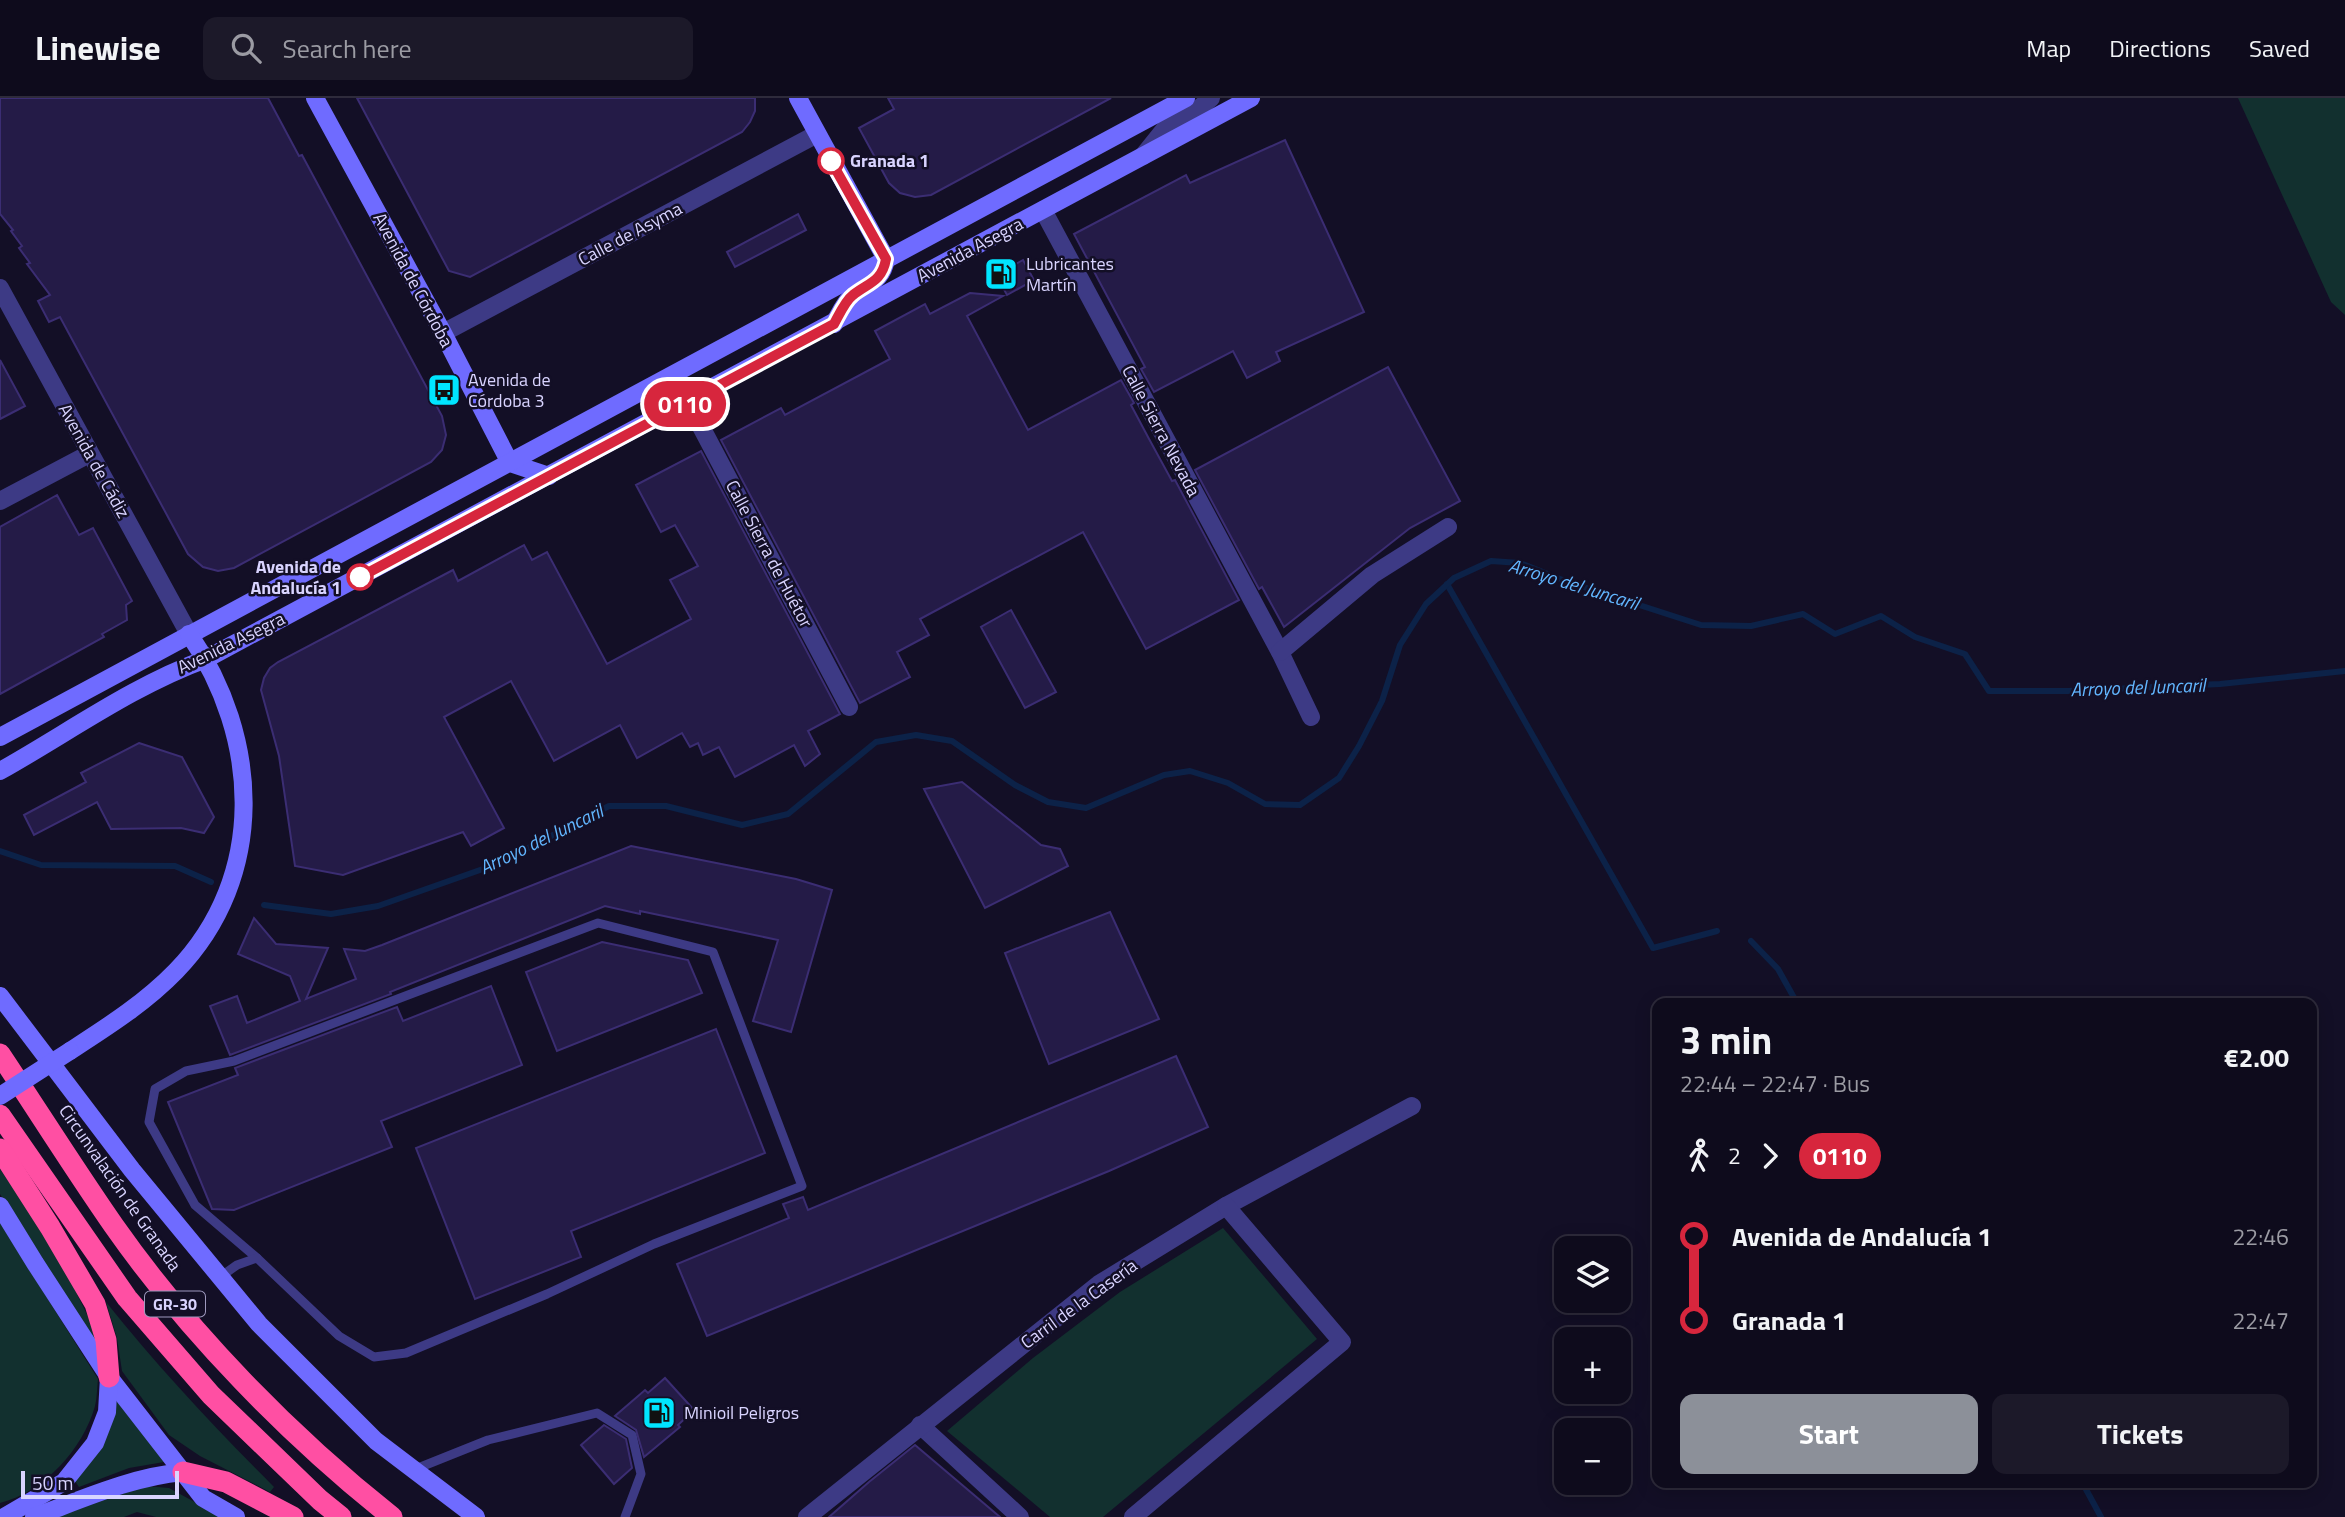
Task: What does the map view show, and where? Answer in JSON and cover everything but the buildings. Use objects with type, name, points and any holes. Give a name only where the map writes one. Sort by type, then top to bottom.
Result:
[{"type":"highway","name":"Circunvalación de Granada","points":[[0,1054],[115,1228],[177,1307],[308,1446],[392,1517]]},
{"type":"highway","name":"GR-30","points":[[0,1115],[127,1298],[211,1395],[341,1517]]},
{"type":"highway","points":[[0,1149],[50,1227],[94,1304],[106,1340],[109,1377]]},
{"type":"highway","points":[[183,1472],[226,1482],[293,1517]]},
{"type":"street","name":"Avenida de Córdoba","points":[[315,98],[443,333],[510,463]]},
{"type":"street","points":[[798,98],[886,259],[884,269],[872,284],[850,296],[834,324]]},
{"type":"street","name":"Avenida Asegra","points":[[0,737],[1186,98]]},
{"type":"street","points":[[1143,156],[1168,125],[1195,112],[1212,98]]},
{"type":"street","name":"Avenida Asegra","points":[[0,771],[67,730],[172,672],[206,659],[1251,98]]},
{"type":"street","name":"Calle de Asyma","points":[[443,333],[817,134]]},
{"type":"street","name":"Calle Sierra Nevada","points":[[1043,211],[1280,652],[1311,717]]},
{"type":"street","name":"Avenida de Cádiz","points":[[0,288],[189,634]]},
{"type":"street","points":[[672,373],[688,402]]},
{"type":"street","name":"Calle Sierra de Huétor","points":[[688,402],[849,707]]},
{"type":"street","points":[[0,501],[89,454]]},
{"type":"street","points":[[510,463],[549,476]]},
{"type":"street","points":[[1280,652],[1372,575],[1448,527]]},
{"type":"street","points":[[0,1096],[130,1012],[176,971],[199,943],[228,893],[238,863],[243,828],[244,788],[236,738],[227,708],[206,659],[189,634]]},
{"type":"street","points":[[0,996],[132,1170],[269,1334],[376,1441],[476,1517]]},
{"type":"street","name":"Carril de la Casería","points":[[807,1517],[1099,1284],[1226,1206],[1412,1106]]},
{"type":"street","points":[[0,1206],[109,1377],[203,1498],[236,1517]]},
{"type":"street","points":[[1133,1517],[1342,1342],[1226,1206]]},
{"type":"street","points":[[4,1517],[64,1482],[95,1443],[107,1412],[109,1377]]},
{"type":"street","points":[[920,1425],[1020,1517]]},
{"type":"street","points":[[34,1517],[126,1482],[159,1474],[183,1472]]},
{"type":"lane","points":[[598,923],[713,952],[802,1185],[654,1244],[547,1294],[406,1353],[374,1357],[339,1336],[257,1258],[195,1205],[149,1122],[155,1090],[186,1070],[233,1061],[598,923]]},
{"type":"lane","points":[[220,1277],[237,1265],[257,1258]]},
{"type":"lane","points":[[413,1470],[488,1440],[597,1413],[632,1435],[641,1474],[625,1517]]},
{"type":"green space","points":[[2238,98],[2345,98],[2345,315],[2331,302]]},
{"type":"green space","points":[[0,1169],[57,1253],[95,1331],[97,1346],[0,1194]]},
{"type":"green space","points":[[0,1223],[98,1379],[96,1403],[81,1438],[71,1453],[46,1479],[32,1489],[0,1503]]},
{"type":"green space","points":[[1223,1228],[1317,1339],[1103,1517],[1050,1517],[947,1431],[1033,1358],[1120,1292]]},
{"type":"green space","points":[[106,1302],[187,1397],[274,1487],[270,1492],[200,1456],[169,1435],[122,1371],[117,1338]]},
{"type":"green space","points":[[117,1400],[164,1462],[129,1468],[79,1487],[75,1481],[102,1444]]},
{"type":"green space","points":[[145,1486],[169,1488],[222,1517],[156,1517],[137,1512],[124,1517],[56,1517]]},
{"type":"waterway","name":"Arroyo del Juncaril","points":[[264,905],[331,914],[378,906],[497,864],[609,806],[666,806],[742,825],[788,814],[876,742],[916,735],[952,741],[1015,785],[1048,802],[1086,808],[1164,775],[1190,771],[1228,783],[1265,804],[1300,805],[1339,778],[1382,701],[1400,645],[1426,604],[1454,578],[1491,561],[1520,563],[1565,581],[1701,625],[1751,626],[1803,614],[1835,634],[1881,616],[1915,637],[1965,654],[1989,691],[2068,691],[2220,684],[2345,671]]},
{"type":"waterway","points":[[1447,584],[1653,948],[1717,931]]},
{"type":"waterway","name":"Arroyo del Juncaril","points":[[0,851],[41,865],[175,866],[211,882]]},
{"type":"waterway","points":[[1751,941],[1778,969],[1794,998]]},
{"type":"waterway","points":[[2085,1488],[2101,1517]]},
{"type":"bus line","name":"0110","points":[[360,577],[834,324],[850,296],[872,284],[884,269],[886,259],[831,161]]},
{"type":"place","name":"Granada 1","points":[[831,161]]},
{"type":"place","name":"Lubricantes Martín","points":[[1001,274]]},
{"type":"place","name":"Avenida de Córdoba 3","points":[[444,390]]},
{"type":"place","name":"Avenida de Andalucía 1","points":[[360,577]]},
{"type":"place","name":"Minioil Peligros","points":[[659,1413]]}]
